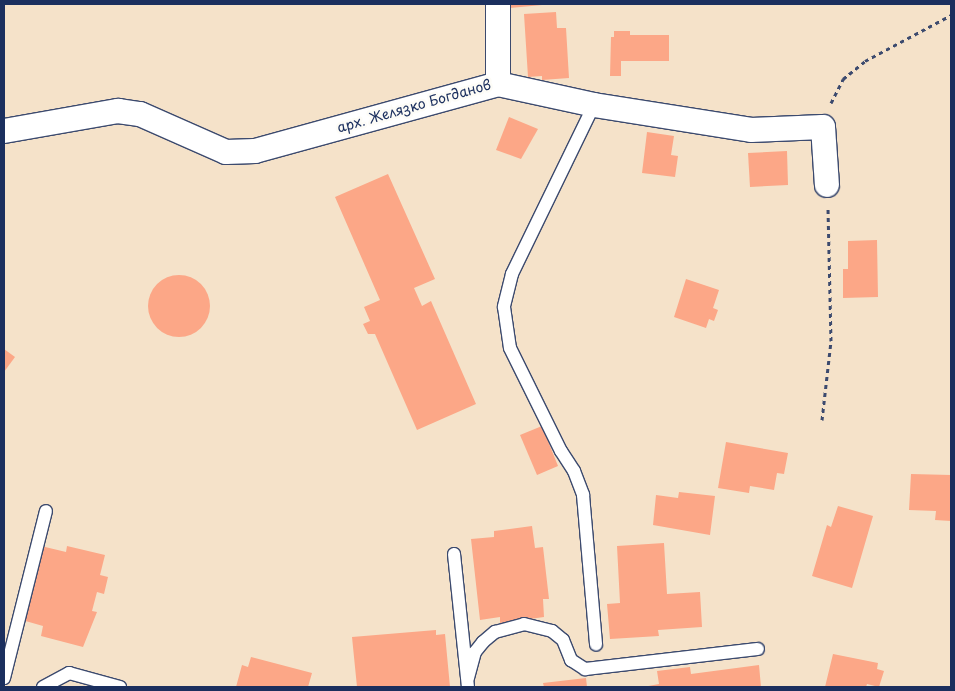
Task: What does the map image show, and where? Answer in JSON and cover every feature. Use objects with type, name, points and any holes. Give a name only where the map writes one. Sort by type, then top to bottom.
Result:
[{"type":"street","name":"арх. Желязко Богданов","points":[[4,131],[118,111],[140,114],[226,152],[255,151],[498,84],[498,4]]},
{"type":"street","points":[[498,84],[594,106],[751,130],[823,127],[827,185]]},
{"type":"lane","points":[[594,106],[512,274],[504,307],[510,348],[561,452],[574,471],[583,495],[596,644]]},
{"type":"lane","points":[[4,678],[46,512]]},
{"type":"lane","points":[[454,554],[468,682]]},
{"type":"lane","points":[[468,682],[475,652],[483,642],[502,629],[524,624],[552,632],[563,640],[571,660],[585,669],[758,649]]},
{"type":"lane","points":[[43,687],[70,673],[120,687]]},
{"type":"path","points":[[823,127],[826,112],[843,79],[865,61],[951,15]]},
{"type":"path","points":[[822,420],[831,341],[827,185]]},
{"type":"building","points":[[509,4],[542,4],[542,5],[510,8]]},
{"type":"building","points":[[556,12],[557,28],[566,28],[569,78],[542,80],[542,76],[528,77],[524,14]]},
{"type":"building","points":[[614,31],[630,31],[630,35],[669,35],[669,61],[621,61],[621,76],[610,76],[611,37],[614,37]]},
{"type":"building","points":[[509,117],[538,129],[521,159],[496,150]]},
{"type":"building","points":[[647,132],[674,136],[671,155],[678,156],[675,177],[642,173]]},
{"type":"building","points":[[787,151],[788,185],[750,187],[748,153]]},
{"type":"building","points":[[388,174],[435,279],[414,288],[422,306],[431,301],[476,404],[417,430],[375,334],[368,334],[363,324],[370,321],[364,307],[380,300],[335,197]]},
{"type":"building","points":[[877,240],[878,297],[843,298],[843,269],[848,269],[848,241]]},
{"type":"building","points":[[179,275],[196,280],[201,284],[205,289],[210,306],[205,323],[201,328],[196,332],[179,337],[162,332],[157,328],[153,323],[148,306],[153,289],[157,284],[162,280]]},
{"type":"building","points":[[686,279],[719,290],[713,308],[718,310],[714,321],[709,319],[706,328],[674,317]]},
{"type":"building","points":[[4,349],[15,357],[4,372]]},
{"type":"building","points":[[542,426],[558,466],[537,475],[520,435]]},
{"type":"building","points":[[726,442],[788,453],[784,474],[777,473],[774,490],[750,486],[749,493],[718,488]]},
{"type":"building","points":[[911,474],[951,475],[951,521],[935,520],[936,511],[909,510]]},
{"type":"building","points":[[679,492],[715,496],[710,535],[653,525],[656,495],[678,498]]},
{"type":"building","points":[[838,506],[873,516],[852,588],[812,576],[827,525],[831,527]]},
{"type":"building","points":[[532,526],[535,548],[543,547],[549,599],[543,599],[544,617],[500,623],[500,617],[480,620],[471,539],[494,537],[494,531]]},
{"type":"building","points":[[664,543],[667,594],[700,592],[702,627],[658,630],[659,636],[610,639],[607,604],[620,603],[617,546]]},
{"type":"building","points":[[41,546],[66,552],[67,546],[105,555],[100,575],[108,577],[104,594],[97,592],[92,611],[97,612],[83,647],[41,636],[43,626],[22,620]]},
{"type":"building","points":[[436,630],[436,635],[445,634],[450,687],[357,687],[352,637]]},
{"type":"building","points":[[833,654],[878,663],[877,669],[884,671],[879,687],[867,684],[866,687],[825,687]]},
{"type":"building","points":[[251,657],[312,673],[308,687],[236,687],[242,665],[248,667]]},
{"type":"building","points":[[759,665],[761,687],[643,687],[659,684],[657,671],[690,667],[691,674]]},
{"type":"building","points":[[586,678],[587,687],[544,687],[543,683]]}]
